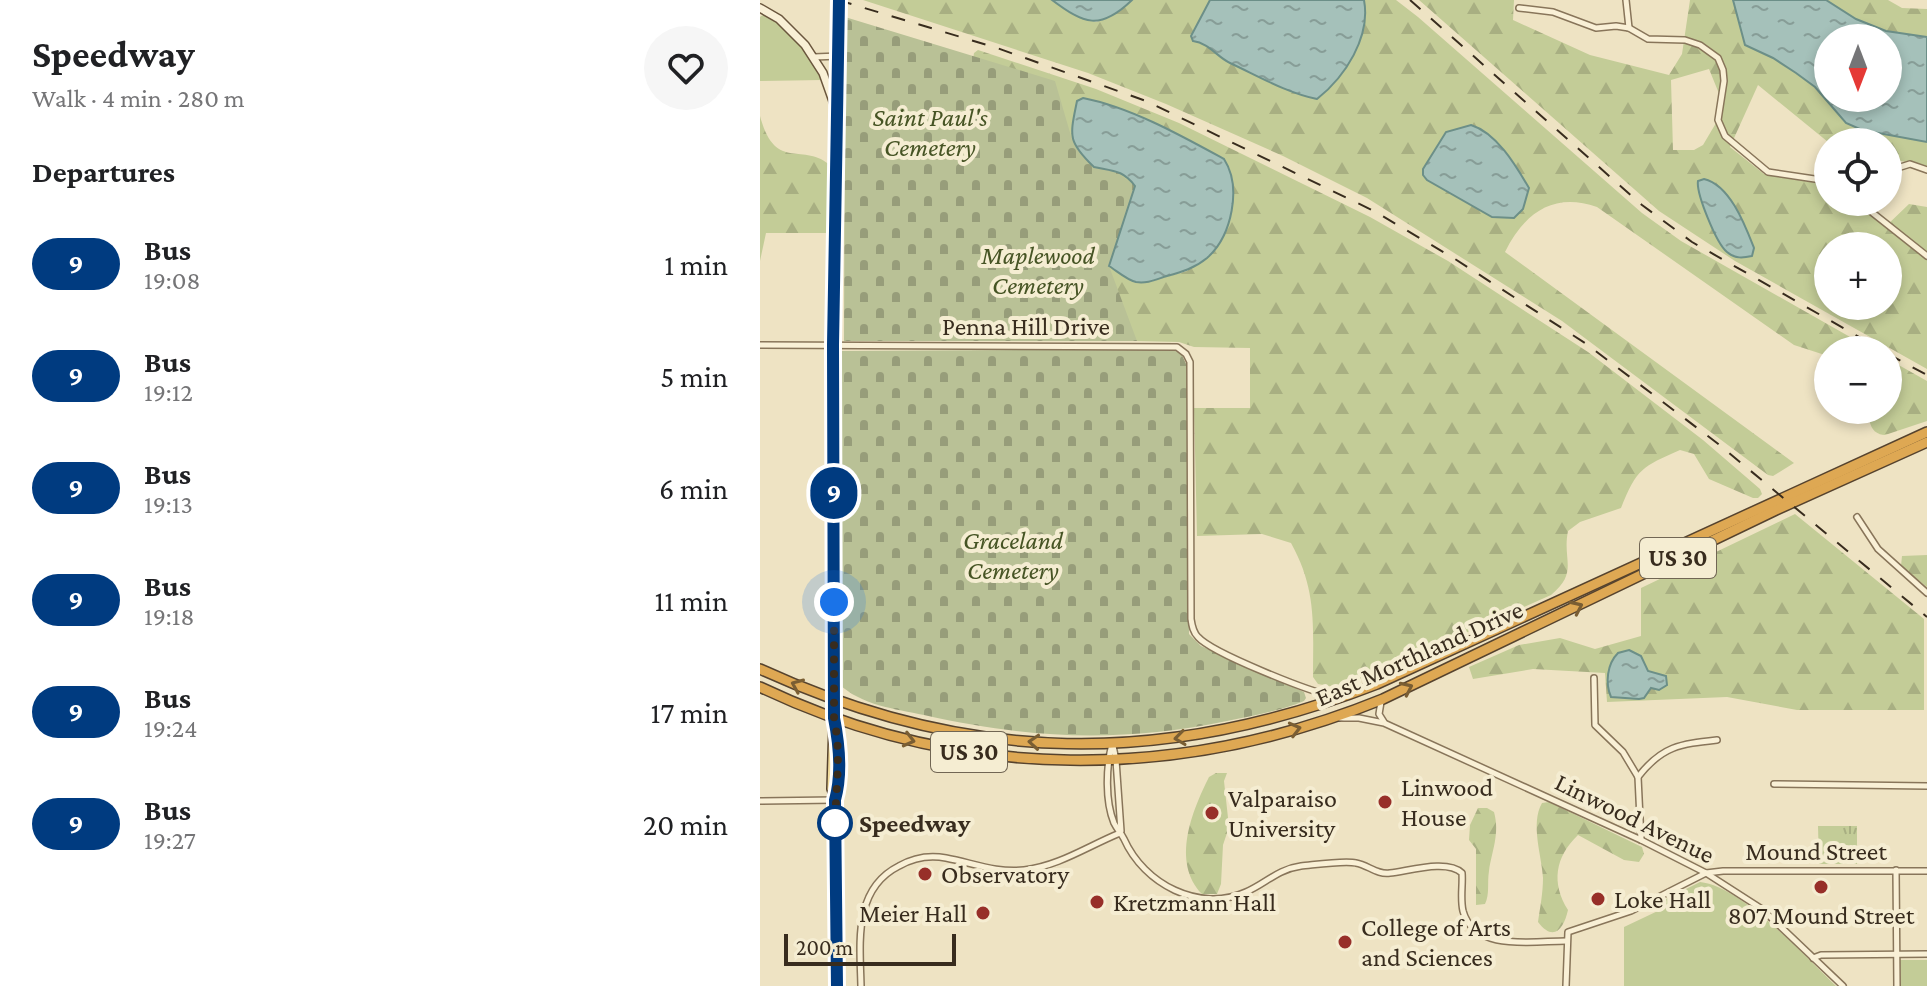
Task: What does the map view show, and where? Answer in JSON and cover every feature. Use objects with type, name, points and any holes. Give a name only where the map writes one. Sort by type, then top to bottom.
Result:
[{"type":"highway","name":"East Morthland Drive","points":[[760,669],[835,701],[930,728],[984,738],[1035,743],[1112,744],[1243,727],[1345,696],[1442,655],[1927,432]]},
{"type":"highway","name":"East Morthland Drive","points":[[760,687],[834,718],[906,740],[975,754],[1043,760],[1112,760],[1172,756],[1219,748],[1335,718],[1383,699],[1776,510],[1927,442]]},
{"type":"main road","points":[[835,701],[834,718],[838,734],[838,790],[835,800],[837,986]]},
{"type":"street","points":[[835,701],[833,345],[839,0]]},
{"type":"street","points":[[1626,0],[1629,28]]},
{"type":"street","points":[[760,8],[794,32],[814,57],[827,82],[839,118]]},
{"type":"street","points":[[1519,8],[1553,12],[1596,28],[1629,28],[1648,39],[1685,40],[1710,50],[1723,70],[1718,120],[1725,136],[1768,172],[1814,179]]},
{"type":"street","points":[[814,57],[839,56]]},
{"type":"street","points":[[1902,167],[1910,164],[1927,170]]},
{"type":"street","points":[[1877,216],[1927,256]]},
{"type":"street","name":"Penna Hill Drive","points":[[760,345],[1177,347],[1190,362],[1191,619],[1194,633],[1211,647],[1305,688]]},
{"type":"street","points":[[1857,517],[1878,549],[1927,593]]},
{"type":"street","points":[[1594,678],[1595,725],[1623,752],[1638,777],[1641,840]]},
{"type":"street","points":[[1305,688],[1345,696]]},
{"type":"street","points":[[1305,688],[1310,700],[1306,710]]},
{"type":"street","points":[[1383,699],[1379,714],[1384,723]]},
{"type":"street","name":"Linwood Avenue","points":[[1335,718],[1359,718],[1384,723],[1641,840],[1706,873],[1762,909],[1843,986]]},
{"type":"street","points":[[1638,777],[1668,749],[1717,740]]},
{"type":"street","points":[[1112,744],[1110,807],[1116,827],[1134,857],[1149,873],[1188,896],[1210,899],[1232,897],[1281,871],[1301,866],[1352,862],[1387,874],[1417,868],[1454,867],[1463,877],[1464,914],[1479,934],[1496,940],[1566,941]]},
{"type":"street","points":[[1774,784],[1927,786]]},
{"type":"street","points":[[760,801],[835,800]]},
{"type":"street","points":[[861,986],[863,910],[874,886],[892,869],[914,859],[935,857],[996,870],[1030,869],[1062,860],[1121,832]]},
{"type":"street","points":[[1896,870],[1897,986]]},
{"type":"street","name":"Mound Street","points":[[1706,873],[1927,871]]},
{"type":"street","points":[[1566,986],[1568,932],[1631,911],[1706,873]]},
{"type":"street","points":[[1813,958],[1821,955],[1927,954]]},
{"type":"green space","points":[[863,0],[1052,0],[1073,15],[1096,22],[1108,18],[1132,0],[1210,0],[1191,36],[1193,40],[1262,79],[1317,99],[1337,79],[1354,55],[1364,28],[1364,0],[1396,0],[1642,213],[1681,241],[1814,317],[1814,320],[1820,320],[1848,336],[1814,336],[1814,351],[1794,345],[1597,207],[1582,203],[1567,202],[1542,209],[1522,226],[1505,252],[1794,463],[1773,476],[1768,475],[1562,321],[1367,198],[1283,156],[1088,73]],"holes":[[[1464,129],[1492,217],[1427,180],[1423,169],[1443,140],[1454,130]]]},
{"type":"green space","points":[[1419,0],[1514,0],[1513,20],[1590,55],[1669,75],[1682,54],[1690,0],[1733,0],[1745,45],[1773,58],[1814,86],[1814,112],[1837,112],[1846,123],[1857,128],[1814,128],[1814,131],[1758,85],[1730,147],[1764,174],[1814,183],[1814,216],[1871,216],[1885,227],[1896,216],[1902,216],[1902,211],[1909,204],[1927,207],[1927,369],[1902,355],[1902,336],[1868,336],[1840,320],[1902,320],[1902,232],[1814,232],[1814,305],[1735,261],[1659,211]],"holes":[[[1709,69],[1720,96],[1716,123],[1703,145],[1694,150],[1673,150],[1671,80]]]},
{"type":"green space","points":[[1826,0],[1888,0],[1902,8],[1927,9],[1927,37],[1902,33],[1902,24],[1868,24]]},
{"type":"green space","points":[[764,14],[800,42],[814,60],[822,80],[760,81],[760,17]]},
{"type":"green space","points":[[845,17],[1055,81],[1071,136],[1135,186],[1109,266],[1137,341],[844,341]]},
{"type":"green space","points":[[978,50],[1096,89],[1179,123],[1370,217],[1448,261],[1588,352],[1703,440],[1762,494],[1753,498],[1709,479],[1694,454],[1680,450],[1642,470],[1621,508],[1580,522],[1568,531],[1567,572],[1560,587],[1551,595],[1355,682],[1334,687],[1318,684],[1313,677],[1313,624],[1309,592],[1291,543],[1262,534],[1197,536],[1194,408],[1250,408],[1250,348],[1194,347],[1179,342],[1137,341],[1128,334],[972,65],[974,53]],"holes":[[[1115,109],[1163,128],[1223,159],[1229,167],[1233,199],[1222,240],[1187,271],[1147,282],[1135,186],[1127,175],[1117,169]]]},
{"type":"green space","points":[[760,116],[774,145],[783,151],[823,160],[834,169],[834,233],[766,233],[760,261]]},
{"type":"green space","points":[[1902,137],[1927,142],[1927,167],[1902,161]]},
{"type":"green space","name":"Graceland Cemetery","points":[[1170,349],[1181,353],[1187,366],[1189,634],[1201,646],[1304,692],[1304,701],[1266,713],[1187,728],[1149,733],[1075,735],[1001,729],[902,711],[857,697],[839,684],[840,351]]},
{"type":"green space","points":[[1902,367],[1927,381],[1927,421],[1885,435],[1874,430],[1871,424],[1902,424]]},
{"type":"green space","points":[[1795,514],[1924,619],[1924,710],[1797,710],[1727,697],[1607,702],[1605,673],[1533,669],[1473,679],[1469,667],[1519,645],[1560,638],[1595,649],[1641,636],[1641,588]],"holes":[[[1641,656],[1648,671],[1663,675],[1667,685],[1659,690],[1651,688],[1639,699],[1614,698],[1608,676],[1613,658]]]},
{"type":"green space","points":[[1927,555],[1927,587],[1901,566],[1902,556]]},
{"type":"green space","points":[[1227,773],[1224,781],[1229,827],[1223,845],[1221,884],[1217,894],[1202,894],[1193,881],[1186,852],[1191,821],[1209,777]]},
{"type":"green space","points":[[1549,802],[1642,847],[1644,854],[1639,862],[1624,860],[1578,835],[1560,861],[1559,890],[1568,910],[1561,927],[1553,932],[1538,922],[1543,878],[1537,820],[1542,803]]},
{"type":"green space","points":[[1478,808],[1494,812],[1496,828],[1487,900],[1485,904],[1476,905],[1476,849],[1469,840],[1470,825]]},
{"type":"green space","points":[[1818,826],[1857,826],[1857,864],[1819,864]]},
{"type":"green space","points":[[1700,882],[1717,886],[1753,909],[1836,986],[1624,986],[1624,927],[1662,909],[1660,902]]},
{"type":"green space","points":[[1900,960],[1927,960],[1927,986],[1901,986]]},
{"type":"water","points":[[1052,0],[1132,0],[1110,16],[1092,21],[1083,19]]},
{"type":"water","points":[[1210,0],[1364,0],[1364,28],[1346,68],[1317,99],[1273,84],[1225,60],[1204,44],[1193,41],[1191,36]]},
{"type":"water","points":[[1733,0],[1826,0],[1868,24],[1814,24],[1814,86],[1773,58],[1745,45]]},
{"type":"water","points":[[1902,33],[1927,37],[1927,142],[1902,137],[1902,128],[1857,128],[1846,123],[1837,112],[1902,112]]},
{"type":"water","points":[[1083,98],[1137,115],[1224,159],[1232,183],[1232,211],[1223,237],[1207,258],[1183,271],[1144,282],[1129,279],[1109,266],[1135,186],[1122,174],[1094,167],[1079,151],[1072,130],[1077,101]]},
{"type":"water","points":[[1471,125],[1497,143],[1529,188],[1523,209],[1514,218],[1492,217],[1423,175],[1423,169],[1446,132]]},
{"type":"water","points":[[1704,179],[1722,189],[1729,197],[1754,248],[1752,256],[1736,257],[1723,247],[1712,229],[1700,196],[1698,181]]},
{"type":"water","points":[[1629,650],[1641,656],[1648,671],[1666,676],[1667,685],[1659,690],[1651,688],[1644,698],[1611,697],[1609,668],[1618,653]]},
{"type":"railway","points":[[838,0],[997,48],[1146,101],[1374,211],[1585,343],[1717,443],[1927,617]]},
{"type":"railway","points":[[1410,0],[1642,205],[1692,242],[1857,336]]},
{"type":"railway","points":[[1902,362],[1927,375]]},
{"type":"bus line","name":"9","points":[[837,986],[835,800],[838,790],[838,734],[834,718],[833,345],[839,0]]},
{"type":"place","name":"Linwood House","points":[[1385,802]]},
{"type":"place","name":"Valparaiso University","points":[[1212,813]]},
{"type":"place","name":"Speedway","points":[[835,823]]},
{"type":"place","name":"Observatory","points":[[925,874]]},
{"type":"place","name":"807 Mound Street","points":[[1821,887]]},
{"type":"place","name":"Loke Hall","points":[[1598,899]]},
{"type":"place","name":"Kretzmann Hall","points":[[1097,902]]},
{"type":"place","name":"Meier Hall","points":[[983,913]]},
{"type":"place","name":"College of Arts and Sciences","points":[[1345,942]]},
{"type":"route","points":[[834,602],[834,718],[838,734],[835,831],[835,823]]},
{"type":"park label","name":"Saint Paul's Cemetery","points":[[930,132]]},
{"type":"park label","name":"Maplewood Cemetery","points":[[1038,270]]}]
